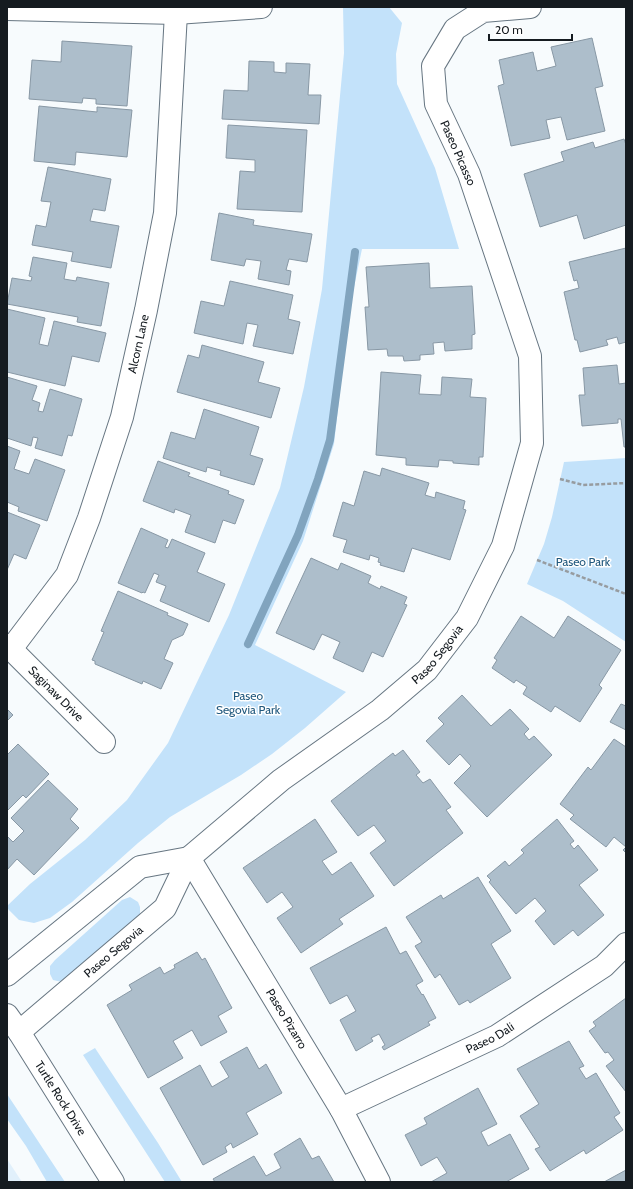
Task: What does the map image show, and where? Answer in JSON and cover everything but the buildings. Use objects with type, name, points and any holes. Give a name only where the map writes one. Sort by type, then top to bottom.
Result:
[{"type":"street","points":[[7,9],[176,13],[261,7]]},
{"type":"street","name":"Paseo Picasso","points":[[530,7],[483,12],[455,29],[433,66],[436,104],[469,174],[530,356]]},
{"type":"street","name":"Alcorn Lane","points":[[9,647],[67,575],[122,417],[146,310],[165,213],[176,13]]},
{"type":"street","name":"Paseo Segovia","points":[[13,1023],[165,908],[188,858],[281,780],[380,710],[427,670],[466,618],[503,546],[532,443],[530,356]]},
{"type":"street","name":"Saginaw Drive","points":[[9,647],[104,742]]},
{"type":"street","name":"Paseo Segovia","points":[[7,975],[140,867],[188,858]]},
{"type":"street","name":"Paseo Pizarro","points":[[188,858],[341,1109],[379,1182]]},
{"type":"street","name":"Paseo Dali","points":[[341,1109],[497,1036],[604,966],[626,944]]},
{"type":"street","name":"Turtle Rock Drive","points":[[13,1023],[113,1182]]},
{"type":"path","points":[[560,479],[583,485],[626,483]]},
{"type":"path","points":[[537,560],[626,594]]},
{"type":"shaded area","points":[[7,1159],[22,1182],[7,1182]]},
{"type":"green space","name":"Paseo Segovia Park","points":[[343,7],[389,7],[402,23],[396,54],[397,84],[435,168],[459,249],[362,249],[349,311],[334,444],[303,541],[255,645],[346,692],[305,728],[272,754],[241,775],[170,817],[138,843],[72,902],[50,918],[34,923],[19,920],[7,908],[7,906],[30,884],[85,840],[127,800],[168,743],[229,615],[280,488],[304,387],[322,289],[344,53]]},
{"type":"green space","name":"Paseo Park","points":[[626,458],[626,642],[563,601],[527,584],[544,544],[552,517],[564,462]]},
{"type":"green space","points":[[130,897],[138,902],[140,907],[140,915],[62,982],[53,980],[50,974],[50,966],[55,960],[122,900]]},
{"type":"green space","points":[[95,1048],[182,1182],[165,1182],[83,1055]]},
{"type":"green space","points":[[7,1094],[65,1182],[47,1182],[26,1146],[7,1119]]},
{"type":"waterway","points":[[248,644],[298,535],[330,440],[355,252]]}]
